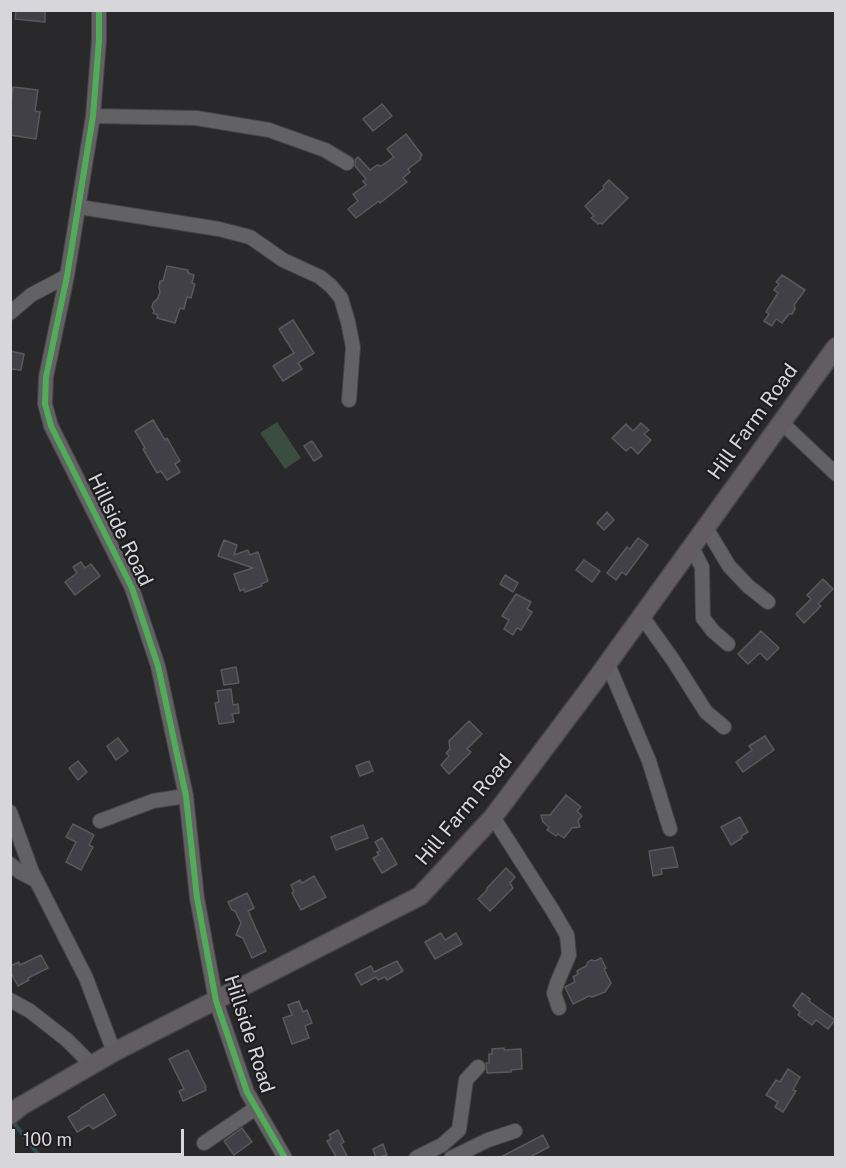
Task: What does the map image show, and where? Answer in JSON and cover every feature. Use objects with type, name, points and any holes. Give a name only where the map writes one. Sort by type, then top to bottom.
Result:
[{"type":"main road","name":"Hill Farm Road","points":[[16,1111],[114,1052],[420,896],[494,817],[836,347]]},
{"type":"street","name":"Hillside Road","points":[[99,10],[93,116],[67,276],[46,377],[45,404],[51,426],[132,588],[158,666],[186,796],[197,898],[216,1001],[247,1092],[285,1158]]},
{"type":"street","points":[[93,116],[196,118],[269,130],[325,150],[347,163]]},
{"type":"street","points":[[79,207],[219,229],[250,237],[283,260],[320,277],[331,285],[341,298],[348,322],[353,347],[349,400]]},
{"type":"street","points":[[10,313],[32,295],[67,276]]},
{"type":"street","points":[[781,422],[836,474]]},
{"type":"street","points":[[705,526],[729,566],[748,586],[768,602]]},
{"type":"street","points":[[691,546],[702,567],[703,618],[713,631],[728,644]]},
{"type":"street","points":[[641,615],[706,712],[724,727]]},
{"type":"street","points":[[608,662],[649,761],[670,829]]},
{"type":"street","points":[[100,821],[153,801],[186,796]]},
{"type":"street","points":[[10,812],[37,881],[86,978],[114,1052]]},
{"type":"street","points":[[494,817],[567,935],[569,955],[556,983],[554,993],[559,1008]]},
{"type":"street","points":[[10,864],[37,881]]},
{"type":"street","points":[[10,1000],[30,1011],[67,1040],[92,1065]]},
{"type":"street","points":[[416,1158],[442,1145],[459,1130],[466,1080],[478,1067]]},
{"type":"street","points":[[204,1143],[256,1108]]},
{"type":"street","points":[[451,1158],[488,1140],[515,1131]]},
{"type":"green space","points":[[277,422],[301,458],[285,469],[260,433]]},
{"type":"building","points":[[16,10],[45,10],[45,22],[15,19]]},
{"type":"building","points":[[13,87],[38,90],[35,111],[40,112],[36,139],[10,135]]},
{"type":"building","points":[[382,104],[392,116],[373,131],[363,119]]},
{"type":"building","points":[[406,134],[422,155],[421,159],[408,169],[410,172],[403,178],[407,182],[356,218],[348,209],[358,201],[353,194],[366,185],[363,181],[366,179],[355,166],[355,160],[358,157],[370,170],[377,165],[381,166],[394,157],[387,149]]},
{"type":"building","points":[[609,180],[628,198],[602,224],[598,224],[591,218],[594,216],[585,206]]},
{"type":"building","points":[[167,266],[188,270],[188,273],[194,275],[192,283],[195,284],[191,298],[187,297],[184,309],[180,308],[175,323],[157,318],[158,315],[153,313],[152,307],[158,298],[160,281],[163,281]]},
{"type":"building","points":[[782,275],[805,290],[794,305],[795,309],[792,314],[789,314],[782,323],[776,319],[772,326],[764,321],[769,314],[766,312],[778,293],[774,290],[779,284],[776,282]]},
{"type":"building","points":[[293,320],[314,353],[298,363],[302,369],[283,381],[273,366],[294,353],[279,329]]},
{"type":"building","points":[[10,351],[24,354],[21,370],[10,369]]},
{"type":"building","points":[[153,420],[180,461],[175,464],[180,472],[167,480],[161,471],[157,473],[135,431]]},
{"type":"building","points":[[641,423],[649,430],[644,434],[651,440],[638,454],[631,447],[626,451],[612,438],[626,424],[633,431]]},
{"type":"building","points":[[312,441],[322,456],[314,461],[304,446]]},
{"type":"building","points":[[607,512],[614,520],[604,530],[597,523]]},
{"type":"building","points":[[638,538],[648,545],[626,575],[622,572],[616,580],[607,573],[627,547],[630,549]]},
{"type":"building","points":[[224,540],[237,545],[234,555],[248,550],[250,555],[258,552],[268,581],[261,584],[262,586],[245,592],[244,589],[240,591],[234,574],[253,568],[218,556]]},
{"type":"building","points":[[584,560],[600,571],[592,582],[576,570]]},
{"type":"building","points":[[81,562],[85,568],[91,564],[100,576],[75,595],[65,582],[77,573],[73,567]]},
{"type":"building","points":[[505,575],[518,583],[513,592],[500,584]]},
{"type":"building","points":[[823,579],[833,589],[818,604],[821,606],[804,623],[796,614],[811,599],[807,595]]},
{"type":"building","points":[[516,594],[531,602],[527,609],[532,612],[521,630],[517,628],[513,635],[504,629],[509,620],[502,616]]},
{"type":"building","points":[[761,631],[779,648],[767,660],[760,653],[748,664],[738,654]]},
{"type":"building","points":[[236,667],[239,683],[224,685],[221,670]]},
{"type":"building","points":[[231,689],[233,705],[238,704],[239,713],[232,714],[234,722],[219,724],[215,703],[219,702],[217,691]]},
{"type":"building","points":[[469,721],[482,734],[467,749],[471,752],[449,774],[441,765],[449,756],[446,753],[450,749],[449,741]]},
{"type":"building","points":[[765,736],[774,750],[743,772],[736,762],[752,750],[749,746]]},
{"type":"building","points":[[118,738],[128,751],[116,760],[107,746]]},
{"type":"building","points":[[78,761],[87,772],[78,780],[69,768]]},
{"type":"building","points":[[369,761],[373,771],[360,776],[356,766]]},
{"type":"building","points":[[566,795],[581,807],[577,811],[582,816],[578,821],[580,827],[572,828],[564,838],[547,830],[549,827],[543,822],[541,815],[550,815]]},
{"type":"building","points":[[740,817],[748,832],[731,845],[721,827]]},
{"type":"building","points":[[73,824],[94,835],[89,845],[93,847],[81,870],[66,862],[76,842],[66,837]]},
{"type":"building","points":[[363,825],[368,838],[336,850],[331,837]]},
{"type":"building","points":[[382,838],[397,864],[382,873],[373,858],[379,855],[377,852],[380,851],[375,842]]},
{"type":"building","points":[[673,847],[678,867],[661,869],[662,874],[653,876],[649,851]]},
{"type":"building","points":[[506,868],[515,877],[510,883],[513,888],[490,911],[478,899]]},
{"type":"building","points":[[314,876],[326,897],[301,910],[292,893],[294,892],[291,885],[300,880],[302,883]]},
{"type":"building","points":[[247,893],[254,908],[248,911],[266,951],[252,958],[243,938],[236,935],[241,923],[228,902]]},
{"type":"building","points":[[441,933],[445,940],[456,933],[462,944],[435,959],[425,942]]},
{"type":"building","points":[[41,955],[48,968],[18,986],[10,971],[10,966],[19,962],[20,965]]},
{"type":"building","points":[[601,958],[611,983],[605,992],[589,996],[573,1004],[565,987],[575,982],[573,977],[588,962]]},
{"type":"building","points":[[397,961],[403,971],[387,980],[385,977],[378,980],[376,977],[361,985],[355,974],[371,966],[374,972]]},
{"type":"building","points":[[802,993],[835,1020],[828,1029],[816,1020],[812,1025],[798,1015],[800,1012],[793,1006]]},
{"type":"building","points":[[299,1001],[303,1012],[307,1010],[312,1023],[305,1026],[309,1038],[292,1044],[283,1018],[292,1015],[288,1005]]},
{"type":"building","points":[[504,1048],[504,1050],[521,1049],[522,1069],[487,1073],[486,1063],[489,1063],[489,1054],[492,1054],[492,1049]]},
{"type":"building","points":[[188,1050],[206,1090],[183,1101],[179,1091],[184,1089],[169,1059]]},
{"type":"building","points":[[788,1069],[800,1077],[793,1090],[796,1091],[783,1112],[775,1107],[778,1102],[766,1095],[776,1080],[780,1082]]},
{"type":"building","points":[[104,1094],[116,1115],[93,1129],[89,1125],[77,1132],[68,1117]]},
{"type":"building","points":[[242,1128],[252,1142],[234,1155],[224,1141]]},
{"type":"building","points":[[338,1130],[344,1142],[341,1144],[348,1158],[337,1158],[327,1141],[331,1139],[329,1135]]},
{"type":"building","points":[[543,1135],[549,1147],[528,1158],[499,1158]]},
{"type":"building","points":[[383,1144],[387,1155],[376,1158],[373,1149]]},
{"type":"waterway","points":[[11,1119],[41,1158]]},
{"type":"cycle path","points":[[99,10],[93,116],[67,276],[46,377],[45,404],[51,426],[132,588],[158,666],[186,796],[197,898],[216,1001],[247,1092],[285,1158]]}]
